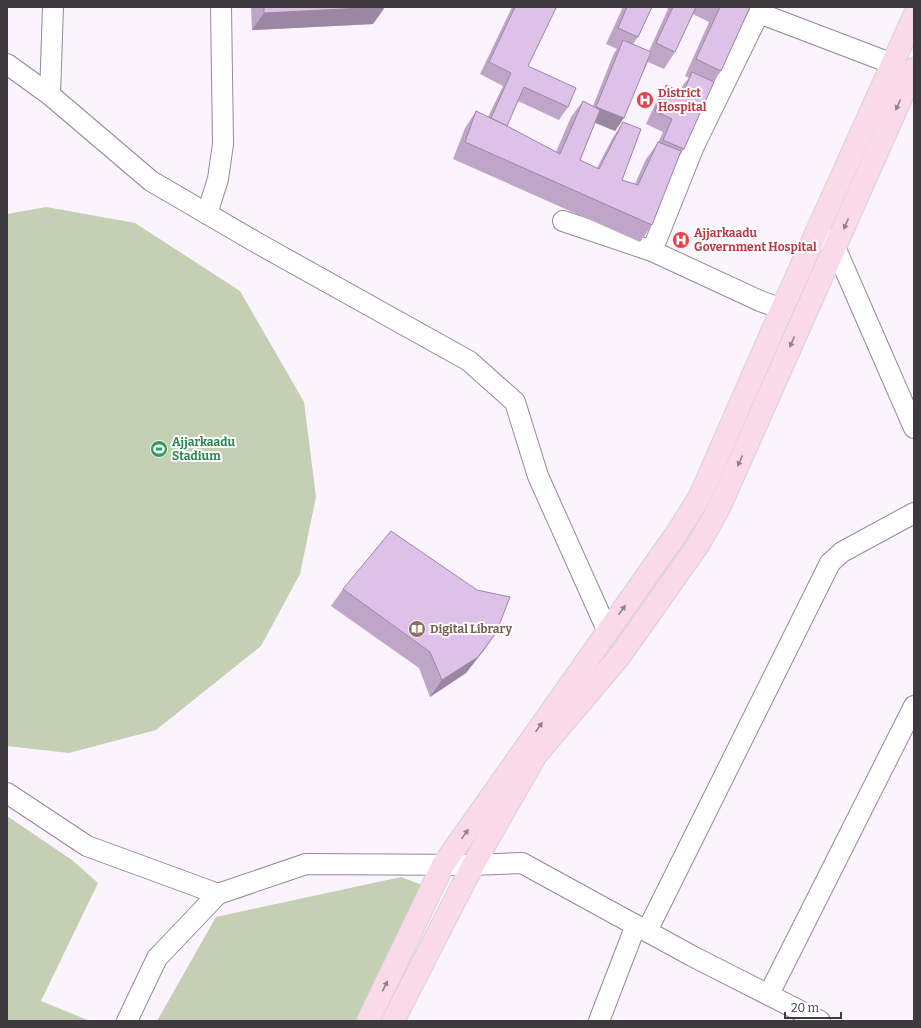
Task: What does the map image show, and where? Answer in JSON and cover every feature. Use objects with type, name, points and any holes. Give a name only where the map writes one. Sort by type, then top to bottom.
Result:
[{"type":"main road","points":[[393,1021],[473,865],[536,755],[619,657],[698,545],[719,508],[835,247],[904,66],[914,16]]},
{"type":"main road","points":[[368,1021],[443,865],[677,532],[700,496],[816,233],[904,66]]},
{"type":"street","points":[[50,95],[53,7]]},
{"type":"street","points":[[207,214],[218,179],[223,144],[221,7]]},
{"type":"street","points":[[652,251],[694,146],[759,13],[904,66]]},
{"type":"street","points":[[7,64],[50,95],[151,181],[469,361],[515,402],[538,476],[607,630]]},
{"type":"street","points":[[563,221],[652,251],[760,302],[782,310]]},
{"type":"street","points":[[816,233],[835,247],[914,428]]},
{"type":"street","points":[[599,1021],[641,928],[830,563],[842,552],[914,513]]},
{"type":"street","points":[[769,994],[914,706]]},
{"type":"street","points":[[7,793],[87,846],[218,894]]},
{"type":"street","points":[[127,1021],[157,958],[218,894],[306,864],[473,865],[522,863],[692,956],[820,1021]]},
{"type":"green space","name":"Ajjarkaadu Stadium","points":[[46,207],[135,223],[240,291],[304,402],[316,497],[300,574],[261,646],[156,730],[69,753],[7,746],[7,214]]},
{"type":"green space","points":[[7,816],[72,860],[98,883],[41,1001],[90,1021],[7,1021]]},
{"type":"green space","points":[[401,877],[422,885],[356,1021],[157,1021],[216,917]]},
{"type":"building","points":[[264,7],[382,7],[264,13]]},
{"type":"building","points":[[515,7],[556,8],[528,66],[576,88],[568,107],[524,87],[507,126],[491,118],[511,73],[489,62]]},
{"type":"building","points":[[627,7],[652,7],[638,37],[618,28]]},
{"type":"building","points":[[673,7],[696,7],[675,52],[656,43]]},
{"type":"building","points":[[720,7],[750,7],[721,71],[696,59]]},
{"type":"building","points":[[623,40],[651,52],[624,118],[596,107]]},
{"type":"building","points":[[692,72],[714,82],[684,149],[663,140],[672,119],[655,111],[666,85],[683,93]]},
{"type":"building","points":[[583,101],[600,110],[580,160],[599,169],[623,122],[641,129],[622,180],[638,185],[658,142],[681,151],[652,225],[465,142],[476,111],[560,154]]},
{"type":"building","points":[[391,531],[477,590],[510,597],[496,633],[478,657],[442,680],[430,652],[343,589]]},
{"type":"place","name":"District Hospital","points":[[645,100]]},
{"type":"place","name":"Ajjarkaadu Government Hospital","points":[[681,240]]},
{"type":"place","name":"Ajjarkaadu Stadium","points":[[159,449]]},
{"type":"place","name":"Digital Library","points":[[417,629]]}]
